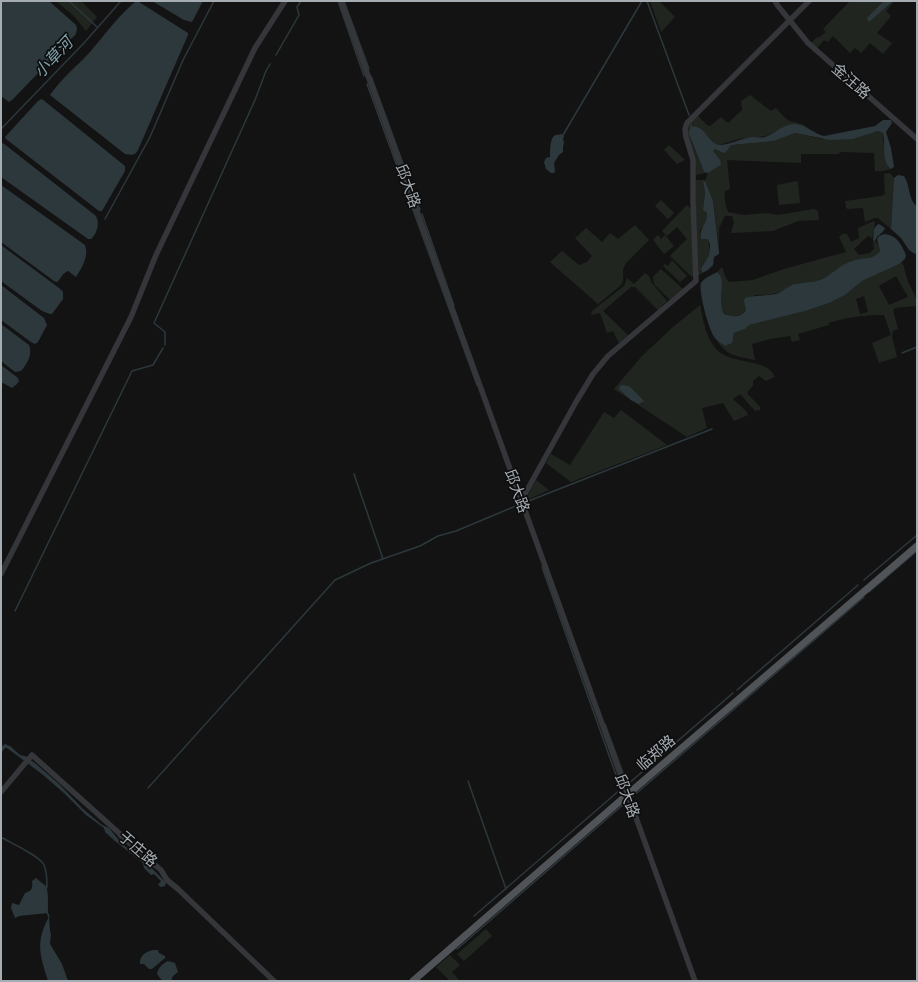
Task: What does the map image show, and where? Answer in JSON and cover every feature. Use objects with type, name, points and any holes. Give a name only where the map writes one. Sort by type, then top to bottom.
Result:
[{"type":"main road","name":"临郑路","points":[[413,981],[917,546]]},
{"type":"street","points":[[1,574],[131,317],[156,255],[255,48],[285,1]]},
{"type":"street","name":"邱大路","points":[[341,1],[694,981]]},
{"type":"street","name":"金汪路","points":[[775,1],[808,43],[917,139]]},
{"type":"street","points":[[521,501],[593,374],[608,356],[696,281],[693,160],[686,137],[685,127],[687,123],[809,1]]},
{"type":"street","name":"于庄路","points":[[1,792],[32,755],[122,837],[161,870],[167,880],[274,981]]},
{"type":"shaded area","points":[[56,1],[81,1],[97,17],[86,31],[75,17]]},
{"type":"shaded area","points":[[650,1],[659,1],[675,17],[661,32]]},
{"type":"shaded area","points":[[850,1],[894,1],[886,11],[891,16],[877,33],[892,43],[883,54],[870,43],[861,53],[855,48],[850,53],[833,36],[828,42],[824,40],[817,48],[811,43],[817,37],[818,38],[826,32],[823,29]]},
{"type":"shaded area","points":[[750,95],[771,111],[776,108],[788,120],[802,124],[808,128],[798,124],[784,127],[766,136],[739,139],[719,145],[691,140],[704,172],[706,173],[696,175],[686,129],[687,125],[697,115],[710,126],[721,117],[728,123],[742,110],[741,101]]},
{"type":"shaded area","points":[[878,131],[883,133],[889,168],[891,169],[883,171],[875,171],[874,153],[840,152],[839,154],[801,154],[801,163],[727,160],[730,189],[725,191],[725,204],[728,212],[744,215],[767,213],[778,215],[814,209],[818,211],[819,220],[798,221],[773,231],[731,233],[734,222],[732,216],[725,216],[719,228],[719,245],[713,201],[705,181],[708,173],[721,165],[713,151],[715,149],[723,153],[732,145],[774,141],[795,133],[822,139],[853,139]]},
{"type":"shaded area","points":[[669,145],[685,160],[677,164],[664,150]]},
{"type":"shaded area","points":[[890,173],[894,178],[891,229],[878,218],[865,222],[863,208],[846,208],[845,201],[881,196],[885,194],[884,174]]},
{"type":"shaded area","points":[[696,180],[703,180],[705,193],[703,210],[707,213],[707,216],[705,225],[700,230],[701,239],[708,239],[709,250],[709,257],[702,265],[702,273],[698,276],[695,182]]},
{"type":"shaded area","points":[[797,181],[800,203],[779,205],[777,185]]},
{"type":"shaded area","points":[[661,200],[674,213],[668,219],[655,206]]},
{"type":"shaded area","points":[[687,205],[691,209],[695,275],[692,277],[670,256],[687,239],[677,227],[667,236],[662,231]]},
{"type":"shaded area","points":[[874,221],[875,223],[872,239],[868,236],[854,249],[859,255],[870,253],[874,249],[873,240],[879,246],[880,251],[873,257],[849,262],[818,281],[797,284],[776,293],[755,295],[740,315],[730,316],[724,314],[721,310],[722,284],[717,272],[722,267],[729,282],[753,280],[784,269],[846,252],[839,237],[843,234],[847,234],[851,242],[859,238],[858,228]]},
{"type":"shaded area","points":[[635,225],[649,240],[626,263],[623,269],[623,281],[620,286],[598,304],[550,262],[562,251],[579,265],[587,262],[592,256],[575,238],[586,228],[602,242],[610,233],[618,239]]},
{"type":"shaded area","points":[[658,235],[661,239],[665,235],[674,246],[664,254],[653,240]]},
{"type":"shaded area","points":[[672,260],[687,276],[680,282],[663,266],[665,264],[668,266]]},
{"type":"shaded area","points":[[902,262],[904,266],[908,282],[916,299],[917,306],[895,308],[893,310],[898,329],[893,331],[892,337],[897,357],[879,363],[872,343],[891,335],[884,315],[870,315],[842,319],[828,323],[829,325],[798,334],[800,340],[792,342],[790,336],[752,344],[755,360],[736,356],[728,352],[715,338],[724,346],[733,339],[734,333],[745,329],[749,325],[805,311],[829,303],[845,295],[862,281]],"holes":[[[896,276],[908,297],[889,305],[879,286]],[[864,296],[868,312],[860,314],[856,299]]]},
{"type":"shaded area","points":[[661,269],[683,289],[670,300],[654,284],[653,277]]},
{"type":"shaded area","points":[[645,273],[649,276],[652,283],[667,301],[658,310],[635,287],[631,287],[603,311],[628,335],[619,343],[613,331],[607,333],[600,313],[591,315],[592,311],[624,286],[627,278],[634,284]]},
{"type":"shaded area","points":[[700,305],[708,335],[718,351],[733,358],[765,367],[771,371],[775,377],[766,381],[759,376],[753,381],[753,385],[747,393],[760,407],[760,410],[755,411],[740,394],[733,399],[746,411],[748,415],[734,421],[723,403],[702,408],[707,428],[687,437],[614,389],[642,356],[673,327]]},
{"type":"shaded area","points":[[621,410],[667,445],[571,482],[546,463],[551,454],[570,465],[604,412],[614,418]]},
{"type":"shaded area","points":[[536,480],[549,490],[525,501]]},
{"type":"shaded area","points":[[486,929],[492,936],[464,961],[457,954]]},
{"type":"shaded area","points":[[450,955],[460,965],[452,972],[460,981],[450,981],[436,967]]},
{"type":"water","points":[[1,1],[49,1],[76,25],[77,29],[76,34],[9,102],[1,96]]},
{"type":"water","points":[[152,1],[203,1],[192,22],[184,20]]},
{"type":"water","points":[[884,1],[893,1],[869,22],[867,18]]},
{"type":"water","points":[[135,2],[139,2],[188,33],[188,35],[138,150],[136,153],[131,155],[125,154],[50,95]]},
{"type":"water","points":[[42,99],[125,166],[125,171],[102,211],[99,211],[6,139],[5,137],[38,101]]},
{"type":"water","points":[[883,120],[891,120],[892,123],[886,132],[891,148],[894,167],[891,169],[886,162],[883,133],[878,131],[853,139],[830,140],[795,133],[774,141],[732,145],[726,152],[723,153],[715,149],[713,151],[720,160],[721,165],[708,173],[704,172],[689,134],[691,127],[700,128],[712,142],[720,145],[753,137],[765,137],[792,124],[804,126],[824,136],[875,126]]},
{"type":"water","points":[[562,134],[564,136],[563,152],[554,163],[554,173],[551,173],[546,169],[544,162],[546,158],[550,157],[550,145],[554,136]]},
{"type":"water","points":[[3,143],[96,216],[98,222],[97,228],[91,239],[88,239],[1,177],[1,144]]},
{"type":"water","points":[[898,175],[904,176],[908,184],[910,196],[917,207],[917,252],[915,254],[909,250],[901,238],[891,229],[894,178]]},
{"type":"water","points":[[703,180],[705,181],[713,201],[719,254],[714,257],[713,265],[702,273],[701,268],[709,256],[710,245],[708,239],[701,239],[701,232],[707,217],[707,213],[703,210],[705,193]]},
{"type":"water","points":[[1,185],[85,245],[86,254],[83,266],[76,277],[68,271],[64,273],[57,282],[54,281],[1,242]]},
{"type":"water","points":[[879,224],[885,228],[875,241],[873,240],[874,229]]},
{"type":"water","points":[[884,234],[895,238],[906,255],[905,259],[899,264],[862,281],[845,295],[829,303],[805,311],[749,325],[745,329],[734,333],[732,343],[725,346],[715,338],[707,319],[700,287],[701,283],[708,277],[717,272],[722,280],[721,303],[724,314],[739,316],[746,310],[744,301],[745,298],[776,294],[792,285],[820,280],[848,263],[874,256],[880,251],[877,239],[879,236]]},
{"type":"water","points":[[1,245],[63,292],[63,299],[52,314],[42,311],[1,281]]},
{"type":"water","points":[[1,285],[44,318],[47,325],[38,342],[35,344],[1,320]]},
{"type":"water","points":[[1,324],[29,345],[30,355],[21,371],[15,372],[1,361]]},
{"type":"water","points":[[1,365],[18,378],[19,381],[12,388],[3,383],[1,384]]},
{"type":"water","points":[[622,385],[629,386],[644,401],[639,404],[631,400],[619,389]]},
{"type":"water","points":[[5,744],[36,764],[60,785],[82,808],[102,825],[109,828],[122,844],[145,861],[166,883],[165,886],[161,887],[158,885],[161,881],[154,874],[151,875],[144,868],[143,863],[115,841],[105,832],[104,828],[86,815],[42,774],[7,748],[5,748],[1,753],[1,747]]},
{"type":"water","points":[[36,878],[47,887],[48,913],[19,916],[15,918],[11,908],[12,903],[19,905],[25,893],[32,889],[32,881]]},
{"type":"water","points":[[49,917],[51,934],[50,944],[62,964],[68,981],[48,981],[45,972],[41,956],[40,941]]},
{"type":"water","points":[[158,950],[159,953],[165,956],[165,958],[152,969],[149,969],[144,964],[140,964],[144,954],[148,951]]},
{"type":"water","points":[[168,961],[175,963],[178,972],[173,976],[171,981],[162,980],[157,974],[161,966]]},
{"type":"waterway","points":[[69,1],[97,27]]},
{"type":"waterway","name":"小草河","points":[[1,129],[84,43],[121,1]]},
{"type":"waterway","points":[[105,219],[150,137],[183,60],[214,1]]},
{"type":"waterway","points":[[276,55],[299,15],[297,7],[301,1]]},
{"type":"waterway","points":[[338,1],[364,76]]},
{"type":"waterway","points":[[344,1],[369,69]]},
{"type":"waterway","points":[[563,135],[642,1]]},
{"type":"waterway","points":[[647,1],[689,115]]},
{"type":"waterway","points":[[165,345],[165,332],[154,323],[270,64]]},
{"type":"waterway","points":[[371,76],[420,210]]},
{"type":"waterway","points":[[367,84],[477,385]]},
{"type":"waterway","points":[[422,214],[454,306]]},
{"type":"waterway","points":[[902,353],[917,347]]},
{"type":"waterway","points":[[15,611],[132,371],[153,365],[163,348]]},
{"type":"waterway","points":[[526,502],[712,429]]},
{"type":"waterway","points":[[354,474],[383,559]]},
{"type":"waterway","points":[[148,788],[335,580],[371,563],[420,546],[438,536],[456,531],[518,505]]},
{"type":"waterway","points":[[864,580],[917,535]]},
{"type":"waterway","points":[[869,592],[917,551]]},
{"type":"waterway","points":[[542,567],[621,789]]},
{"type":"waterway","points":[[737,690],[858,585]]},
{"type":"waterway","points":[[632,797],[864,597]]},
{"type":"waterway","points":[[627,785],[733,693]]},
{"type":"waterway","points":[[605,724],[627,784]]},
{"type":"waterway","points":[[468,781],[506,889]]},
{"type":"waterway","points":[[474,916],[621,789]]},
{"type":"waterway","points":[[457,949],[625,803]]},
{"type":"waterway","points":[[1,837],[41,861],[46,870],[47,887]]},
{"type":"waterway","points":[[47,893],[47,912],[49,917]]}]
